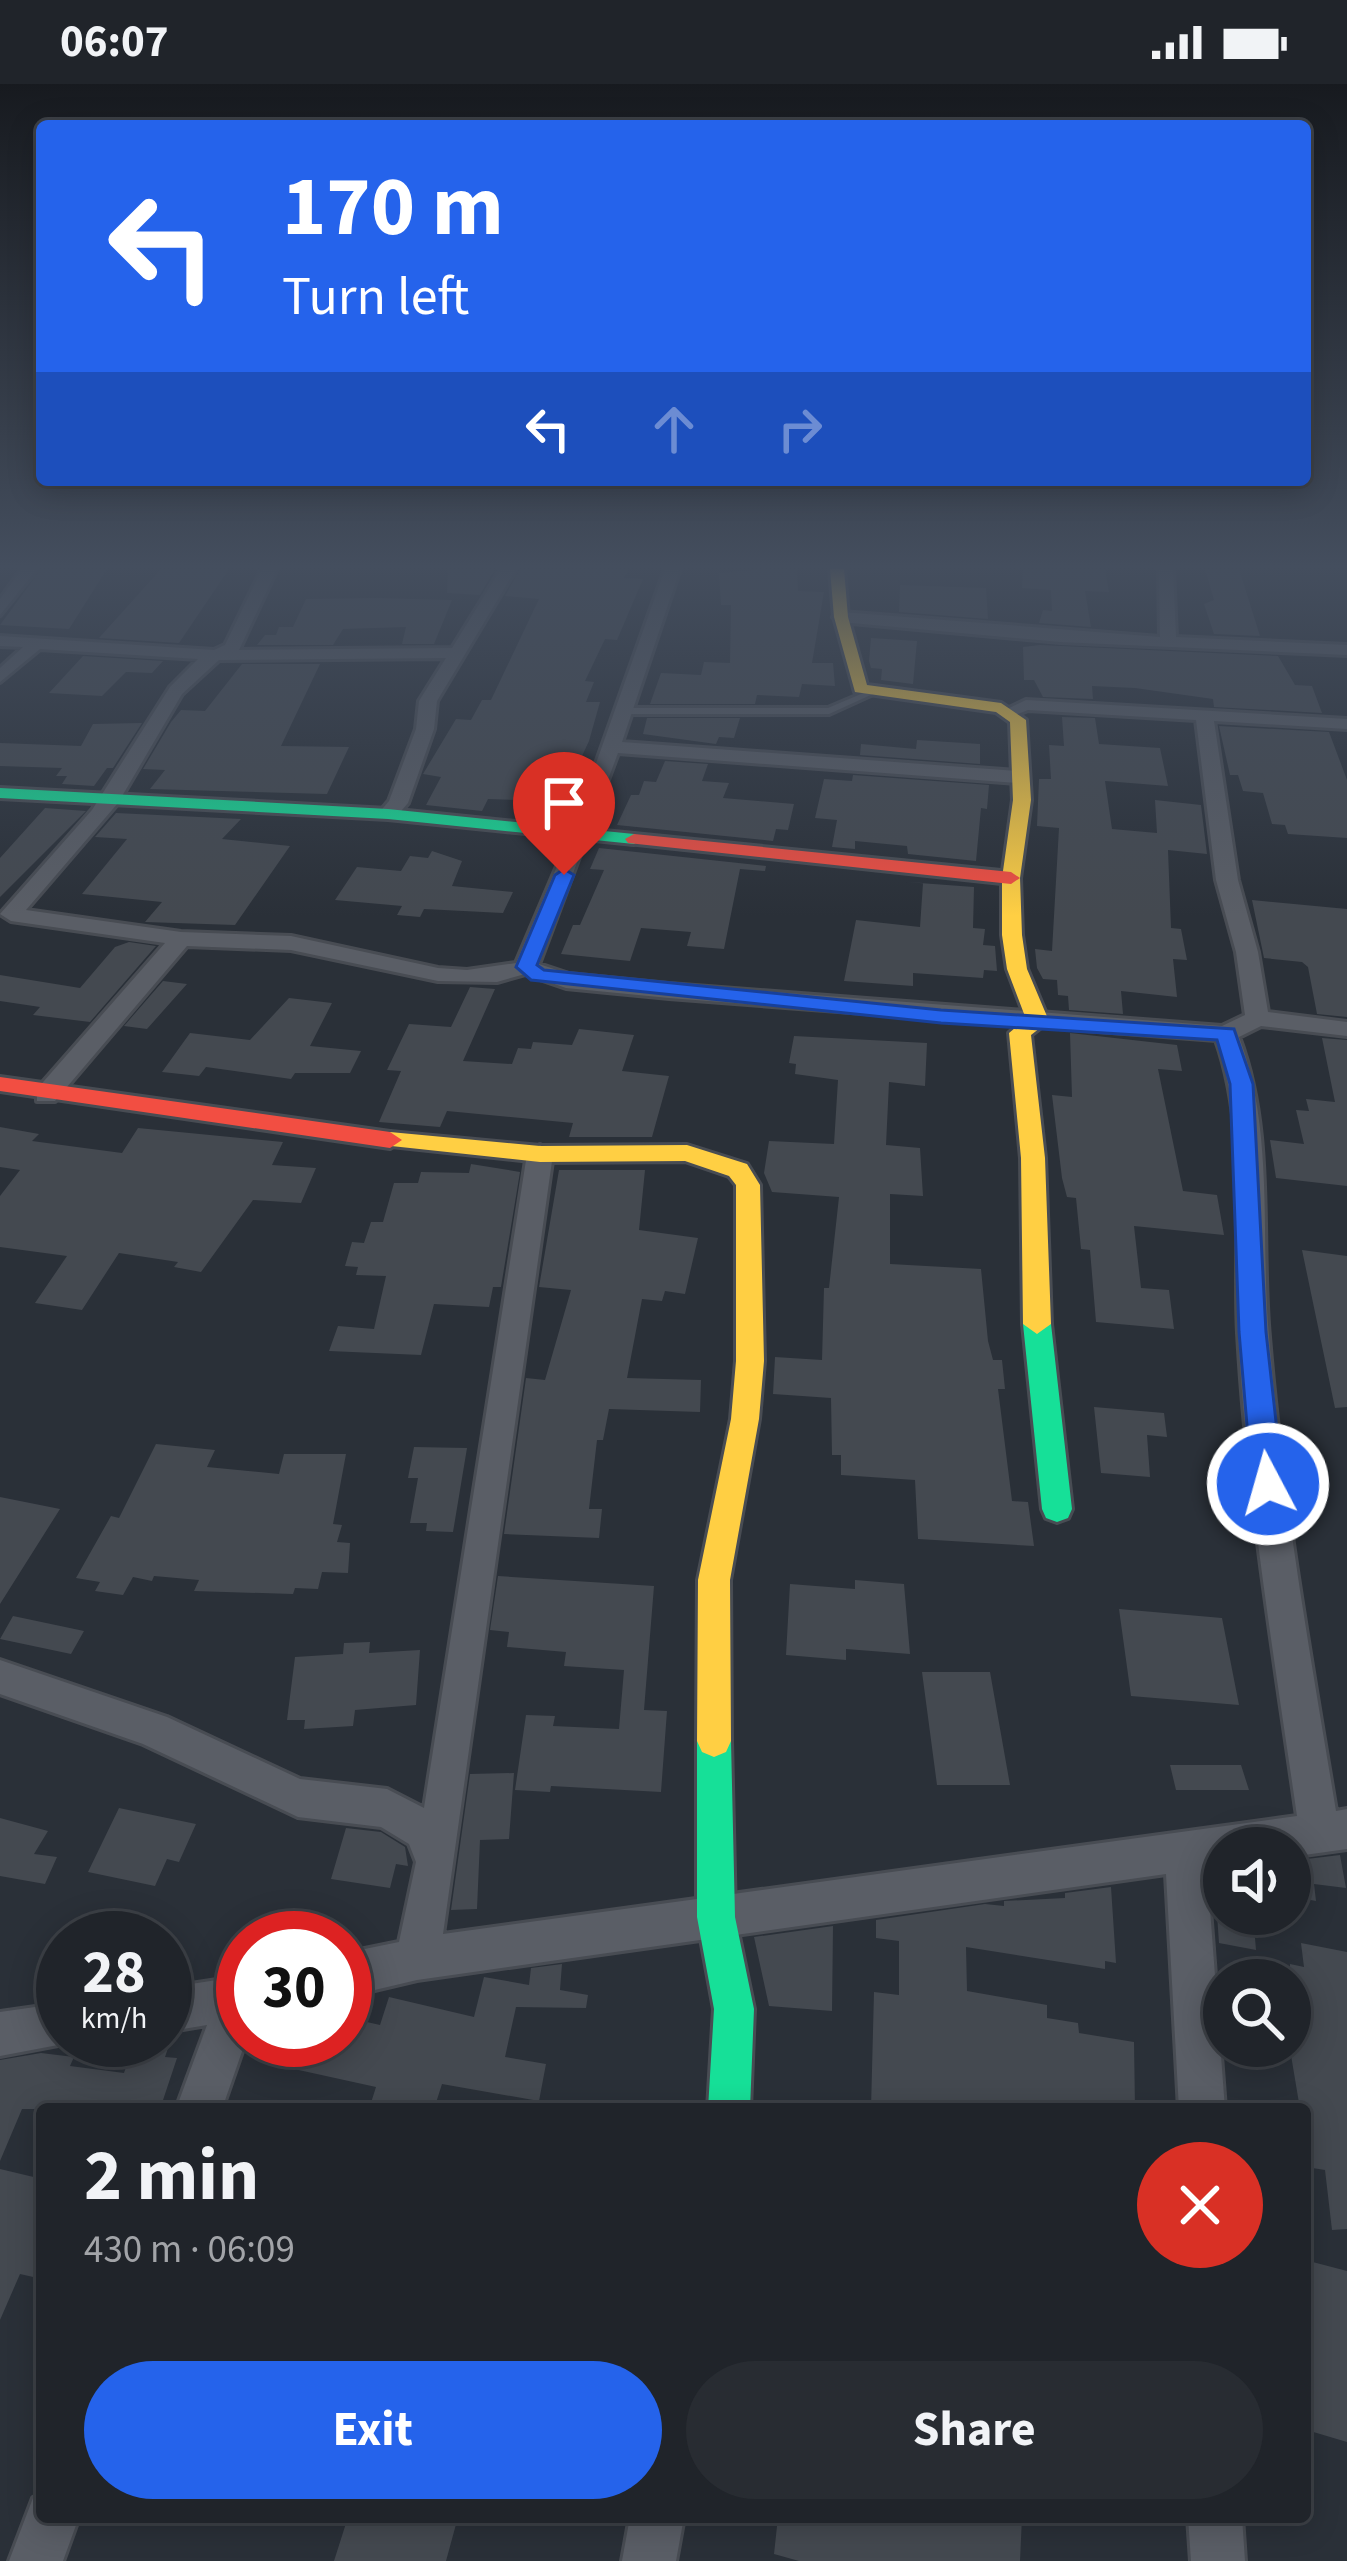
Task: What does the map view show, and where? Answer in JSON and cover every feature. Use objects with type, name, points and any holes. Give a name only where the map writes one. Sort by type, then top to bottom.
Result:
[{"type":"street","points":[[6,914],[110,800],[184,685]]},
{"type":"street","points":[[388,814],[396,807],[418,747],[428,701],[439,685]]},
{"type":"street","points":[[526,967],[582,831],[632,685]]},
{"type":"street","points":[[857,685],[871,693],[1010,712],[1026,706],[1347,724]]},
{"type":"street","points":[[1010,712],[1018,720],[1020,834],[1011,878],[1017,969],[1038,1021]]},
{"type":"street","points":[[1204,716],[1227,880],[1257,1018]]},
{"type":"street","points":[[609,747],[1017,777]]},
{"type":"street","points":[[0,794],[388,814],[1011,878]]},
{"type":"street","points":[[6,914],[181,939],[292,943],[449,978],[500,977],[526,967],[566,980],[1038,1021],[1226,1034],[1257,1018],[1347,1029]]},
{"type":"street","points":[[46,1095],[181,939]]},
{"type":"street","points":[[1038,1021],[1020,1033],[1033,1158],[1038,1347],[1054,1444],[1057,1509]]},
{"type":"street","points":[[372,1969],[1333,1830],[1268,1484],[1252,1332],[1242,1084],[1226,1034]]},
{"type":"street","points":[[0,1084],[46,1095],[302,1131],[541,1154],[688,1153],[738,1170],[748,1185],[751,1356],[745,1419],[713,1568],[716,1917],[734,2009],[729,2103]]},
{"type":"street","points":[[417,1959],[436,1862],[541,1154]]},
{"type":"street","points":[[0,1677],[174,1738],[298,1798],[387,1808],[424,1831],[436,1862]]},
{"type":"street","points":[[1185,1849],[1202,2103]]},
{"type":"street","points":[[0,2034],[36,2029]]},
{"type":"street","points":[[201,2103],[216,2064]]},
{"type":"street","points":[[36,2561],[50,2523]]},
{"type":"street","points":[[649,2561],[656,2523]]},
{"type":"street","points":[[1215,2523],[1218,2561]]},
{"type":"lane","points":[[623,711],[829,711],[871,693]]},
{"type":"building","points":[[57,685],[113,685],[102,696],[49,693]]},
{"type":"building","points":[[226,685],[310,685],[281,746],[349,747],[327,794],[150,789],[165,770],[143,769],[171,722],[181,710],[205,711]]},
{"type":"building","points":[[498,685],[593,685],[586,702],[600,702],[575,771],[529,773],[518,800],[488,799],[482,811],[426,805],[441,777],[423,774],[456,719],[471,720],[482,700],[491,700]]},
{"type":"building","points":[[657,685],[802,685],[799,697],[757,695],[755,704],[650,704]]},
{"type":"building","points":[[1036,685],[1295,685],[1312,686],[1322,713],[1214,707],[1213,699],[1135,688],[1092,686],[1093,699],[1043,697]]},
{"type":"building","points":[[1062,717],[1095,718],[1099,744],[1160,748],[1168,786],[1105,781],[1112,829],[1157,833],[1155,800],[1201,805],[1207,854],[1168,850],[1171,928],[1181,929],[1187,960],[1173,959],[1177,997],[1121,991],[1123,1014],[1069,1010],[1068,996],[1058,995],[1057,980],[1043,979],[1037,968],[1035,949],[1052,951],[1059,828],[1037,826],[1039,779],[1051,779],[1049,745],[1064,746]]},
{"type":"building","points":[[647,718],[740,718],[734,738],[719,737],[716,744],[643,734]]},
{"type":"building","points":[[142,723],[113,768],[107,768],[94,786],[62,784],[67,776],[56,776],[62,768],[0,766],[0,743],[81,746],[93,724]]},
{"type":"building","points":[[1219,726],[1329,732],[1347,780],[1347,838],[1288,834],[1285,825],[1272,824],[1263,793],[1243,791],[1238,775],[1230,775]]},
{"type":"building","points":[[917,740],[980,744],[980,764],[860,755],[861,744],[916,749]]},
{"type":"building","points":[[665,761],[708,764],[702,781],[729,783],[723,798],[794,804],[788,830],[776,829],[773,841],[617,825],[631,795],[639,795],[644,781],[656,782]]},
{"type":"building","points":[[853,775],[989,785],[987,809],[981,808],[976,861],[908,854],[907,846],[855,841],[855,849],[832,847],[837,820],[815,818],[824,779],[852,781]]},
{"type":"building","points":[[45,808],[86,811],[0,897],[0,858]]},
{"type":"building","points":[[116,813],[241,819],[222,839],[290,846],[235,925],[145,922],[162,902],[82,894],[127,839],[95,837]]},
{"type":"building","points":[[599,848],[766,866],[765,871],[740,869],[724,949],[687,946],[691,932],[641,928],[630,961],[561,954],[573,925],[580,925],[604,870],[590,869]]},
{"type":"building","points":[[432,851],[462,861],[452,886],[513,892],[503,913],[424,909],[420,917],[397,915],[402,906],[335,900],[357,867],[401,871],[410,856],[428,858]]},
{"type":"building","points":[[923,883],[974,887],[973,928],[985,929],[983,945],[995,946],[997,971],[984,970],[983,978],[913,973],[913,986],[844,981],[856,920],[920,927]]},
{"type":"building","points":[[1252,900],[1347,909],[1347,1017],[1317,1014],[1308,967],[1302,962],[1264,958]]},
{"type":"building","points":[[129,942],[156,946],[90,1022],[33,1015],[40,1007],[0,1001],[0,975],[80,988],[115,947]]},
{"type":"building","points":[[163,981],[187,984],[147,1029],[124,1026]]},
{"type":"building","points":[[470,987],[495,989],[463,1061],[512,1064],[518,1048],[531,1049],[533,1042],[572,1045],[579,1029],[634,1035],[622,1071],[669,1076],[652,1137],[569,1137],[573,1123],[447,1111],[440,1127],[379,1122],[401,1071],[387,1070],[409,1024],[451,1027]]},
{"type":"building","points":[[289,998],[332,1003],[310,1046],[361,1051],[350,1073],[295,1073],[291,1079],[206,1067],[199,1076],[162,1072],[190,1033],[250,1040]]},
{"type":"building","points":[[1070,1033],[1177,1045],[1182,1071],[1158,1069],[1183,1191],[1217,1195],[1224,1235],[1134,1226],[1141,1288],[1169,1290],[1174,1329],[1096,1322],[1090,1250],[1081,1249],[1076,1198],[1067,1197],[1062,1178],[1052,1095],[1072,1097]]},
{"type":"building","points":[[794,1036],[927,1043],[925,1086],[889,1082],[886,1145],[920,1148],[923,1196],[890,1194],[890,1264],[981,1269],[988,1341],[993,1360],[1002,1360],[1005,1389],[998,1389],[1012,1501],[1028,1502],[1034,1546],[918,1539],[915,1480],[841,1475],[841,1455],[832,1455],[831,1398],[773,1394],[775,1357],[822,1360],[824,1288],[829,1288],[839,1197],[772,1192],[764,1173],[769,1141],[834,1144],[838,1080],[795,1074],[796,1064],[789,1063]]},
{"type":"building","points":[[1322,1038],[1347,1040],[1347,1186],[1276,1178],[1270,1140],[1304,1144],[1296,1110],[1309,1111],[1306,1099],[1335,1102]]},
{"type":"building","points":[[0,1127],[39,1134],[32,1141],[122,1153],[138,1128],[283,1142],[272,1165],[316,1168],[301,1203],[253,1200],[201,1272],[174,1267],[178,1262],[119,1253],[82,1310],[35,1303],[67,1256],[0,1247],[0,1196],[20,1170],[0,1167]]},
{"type":"building","points":[[471,1164],[520,1172],[501,1287],[493,1287],[489,1307],[434,1304],[421,1355],[329,1351],[338,1326],[374,1329],[386,1276],[356,1275],[358,1267],[345,1266],[352,1242],[364,1243],[371,1222],[383,1222],[394,1183],[418,1183],[421,1172],[469,1173]]},
{"type":"building","points":[[559,1170],[645,1170],[639,1230],[698,1238],[685,1294],[665,1291],[662,1301],[642,1299],[627,1378],[701,1380],[700,1412],[609,1409],[603,1440],[597,1440],[589,1509],[602,1509],[599,1538],[504,1534],[526,1378],[545,1380],[571,1290],[539,1287]]},
{"type":"building","points":[[1302,1250],[1347,1256],[1347,1407],[1335,1408]]},
{"type":"building","points":[[1094,1407],[1164,1413],[1167,1437],[1147,1435],[1150,1477],[1101,1473]]},
{"type":"building","points":[[156,1444],[215,1450],[207,1467],[279,1474],[284,1454],[346,1454],[333,1524],[342,1525],[337,1542],[350,1543],[348,1573],[322,1572],[318,1589],[295,1588],[293,1594],[194,1591],[199,1580],[154,1576],[152,1581],[133,1577],[123,1595],[95,1591],[100,1582],[76,1578],[111,1516],[119,1518]]},
{"type":"building","points":[[414,1447],[467,1448],[453,1532],[426,1531],[427,1523],[410,1523],[418,1478],[408,1478]]},
{"type":"building","points":[[0,1497],[60,1509],[0,1604]]},
{"type":"building","points":[[498,1576],[654,1586],[644,1710],[667,1711],[661,1792],[551,1786],[550,1792],[515,1790],[526,1715],[555,1716],[553,1726],[619,1729],[624,1670],[564,1666],[566,1652],[507,1647],[509,1632],[490,1630]]},
{"type":"building","points":[[855,1580],[904,1584],[910,1654],[846,1649],[846,1660],[786,1655],[790,1584],[855,1589]]},
{"type":"building","points":[[1119,1609],[1222,1618],[1239,1705],[1131,1696]]},
{"type":"building","points":[[13,1616],[84,1631],[71,1654],[0,1639]]},
{"type":"building","points":[[370,1642],[369,1653],[420,1650],[416,1705],[355,1710],[353,1726],[304,1729],[305,1720],[287,1720],[295,1657],[343,1654],[344,1643]]},
{"type":"building","points":[[922,1672],[990,1672],[1010,1785],[937,1785]]},
{"type":"building","points":[[1170,1765],[1241,1765],[1249,1790],[1176,1790]]},
{"type":"building","points":[[514,1773],[509,1839],[480,1840],[477,1909],[451,1910],[470,1774]]},
{"type":"building","points":[[119,1808],[196,1824],[179,1862],[167,1859],[155,1886],[88,1872]]},
{"type":"building","points":[[0,1818],[48,1831],[34,1854],[57,1857],[45,1884],[0,1876]]},
{"type":"building","points":[[346,1828],[381,1832],[405,1847],[408,1866],[396,1864],[390,1888],[331,1879]]},
{"type":"building","points":[[1340,1855],[1346,1888],[1314,1884],[1316,1901],[1311,1900],[1311,1858]]},
{"type":"building","points":[[1111,1887],[1116,1963],[1105,1961],[1105,1969],[966,1947],[967,1991],[1047,2005],[1047,2018],[1078,2023],[1079,2033],[1134,2042],[1135,2103],[871,2103],[874,1992],[899,1995],[899,1941],[876,1938],[876,1920],[985,1904],[1004,1906],[1004,1901],[1065,1898],[1065,1893]]},
{"type":"building","points":[[833,1926],[832,2011],[769,2006],[754,1937]]},
{"type":"building","points":[[1218,1935],[1255,1935],[1256,1950],[1219,1943]]},
{"type":"building","points":[[1301,1943],[1347,1952],[1347,2229],[1332,2230],[1325,2170],[1311,2168],[1311,2103],[1299,2103],[1293,2067],[1311,2067],[1311,1959],[1303,1959]]},
{"type":"building","points":[[562,1964],[560,1990],[588,1995],[586,2008],[516,2007],[505,2057],[546,2064],[539,2101],[442,2084],[436,2103],[371,2103],[376,2087],[285,2067],[372,2067],[372,2023],[380,2025],[389,1997],[474,2017],[484,1977],[529,1985],[531,1968]]},
{"type":"building","points":[[36,2054],[36,2067],[124,2073],[126,2067],[174,2067],[162,2103],[36,2103],[36,2109],[22,2109],[0,2161],[0,2060]]},
{"type":"building","points":[[0,2169],[36,2178],[36,2278],[20,2274],[0,2320]]},
{"type":"building","points":[[1311,2262],[1347,2271],[1347,2442],[1311,2431]]},
{"type":"building","points":[[346,2523],[456,2523],[446,2561],[334,2561]]},
{"type":"building","points":[[777,2523],[1022,2523],[1020,2561],[799,2561],[774,2554]]},
{"type":"traffic: fast","points":[[0,793],[388,814],[634,839]]},
{"type":"traffic: fast","points":[[1037,1324],[1057,1509]]},
{"type":"traffic: fast","points":[[714,1741],[716,1917],[734,2009],[729,2103]]},
{"type":"traffic: slow","points":[[859,685],[860,689],[1001,708],[1018,720],[1022,800],[1011,878],[1012,935],[1017,969],[1038,1021],[1020,1033],[1033,1158],[1037,1324]]},
{"type":"traffic: slow","points":[[390,1140],[540,1154],[687,1153],[738,1170],[748,1185],[750,1361],[745,1419],[714,1580],[714,1741]]},
{"type":"traffic: jam","points":[[634,839],[1011,878]]},
{"type":"traffic: jam","points":[[0,1084],[390,1140]]},
{"type":"route","points":[[564,875],[526,967],[538,975],[941,1016],[1226,1034],[1236,1053],[1242,1084],[1252,1332],[1268,1484]]}]
